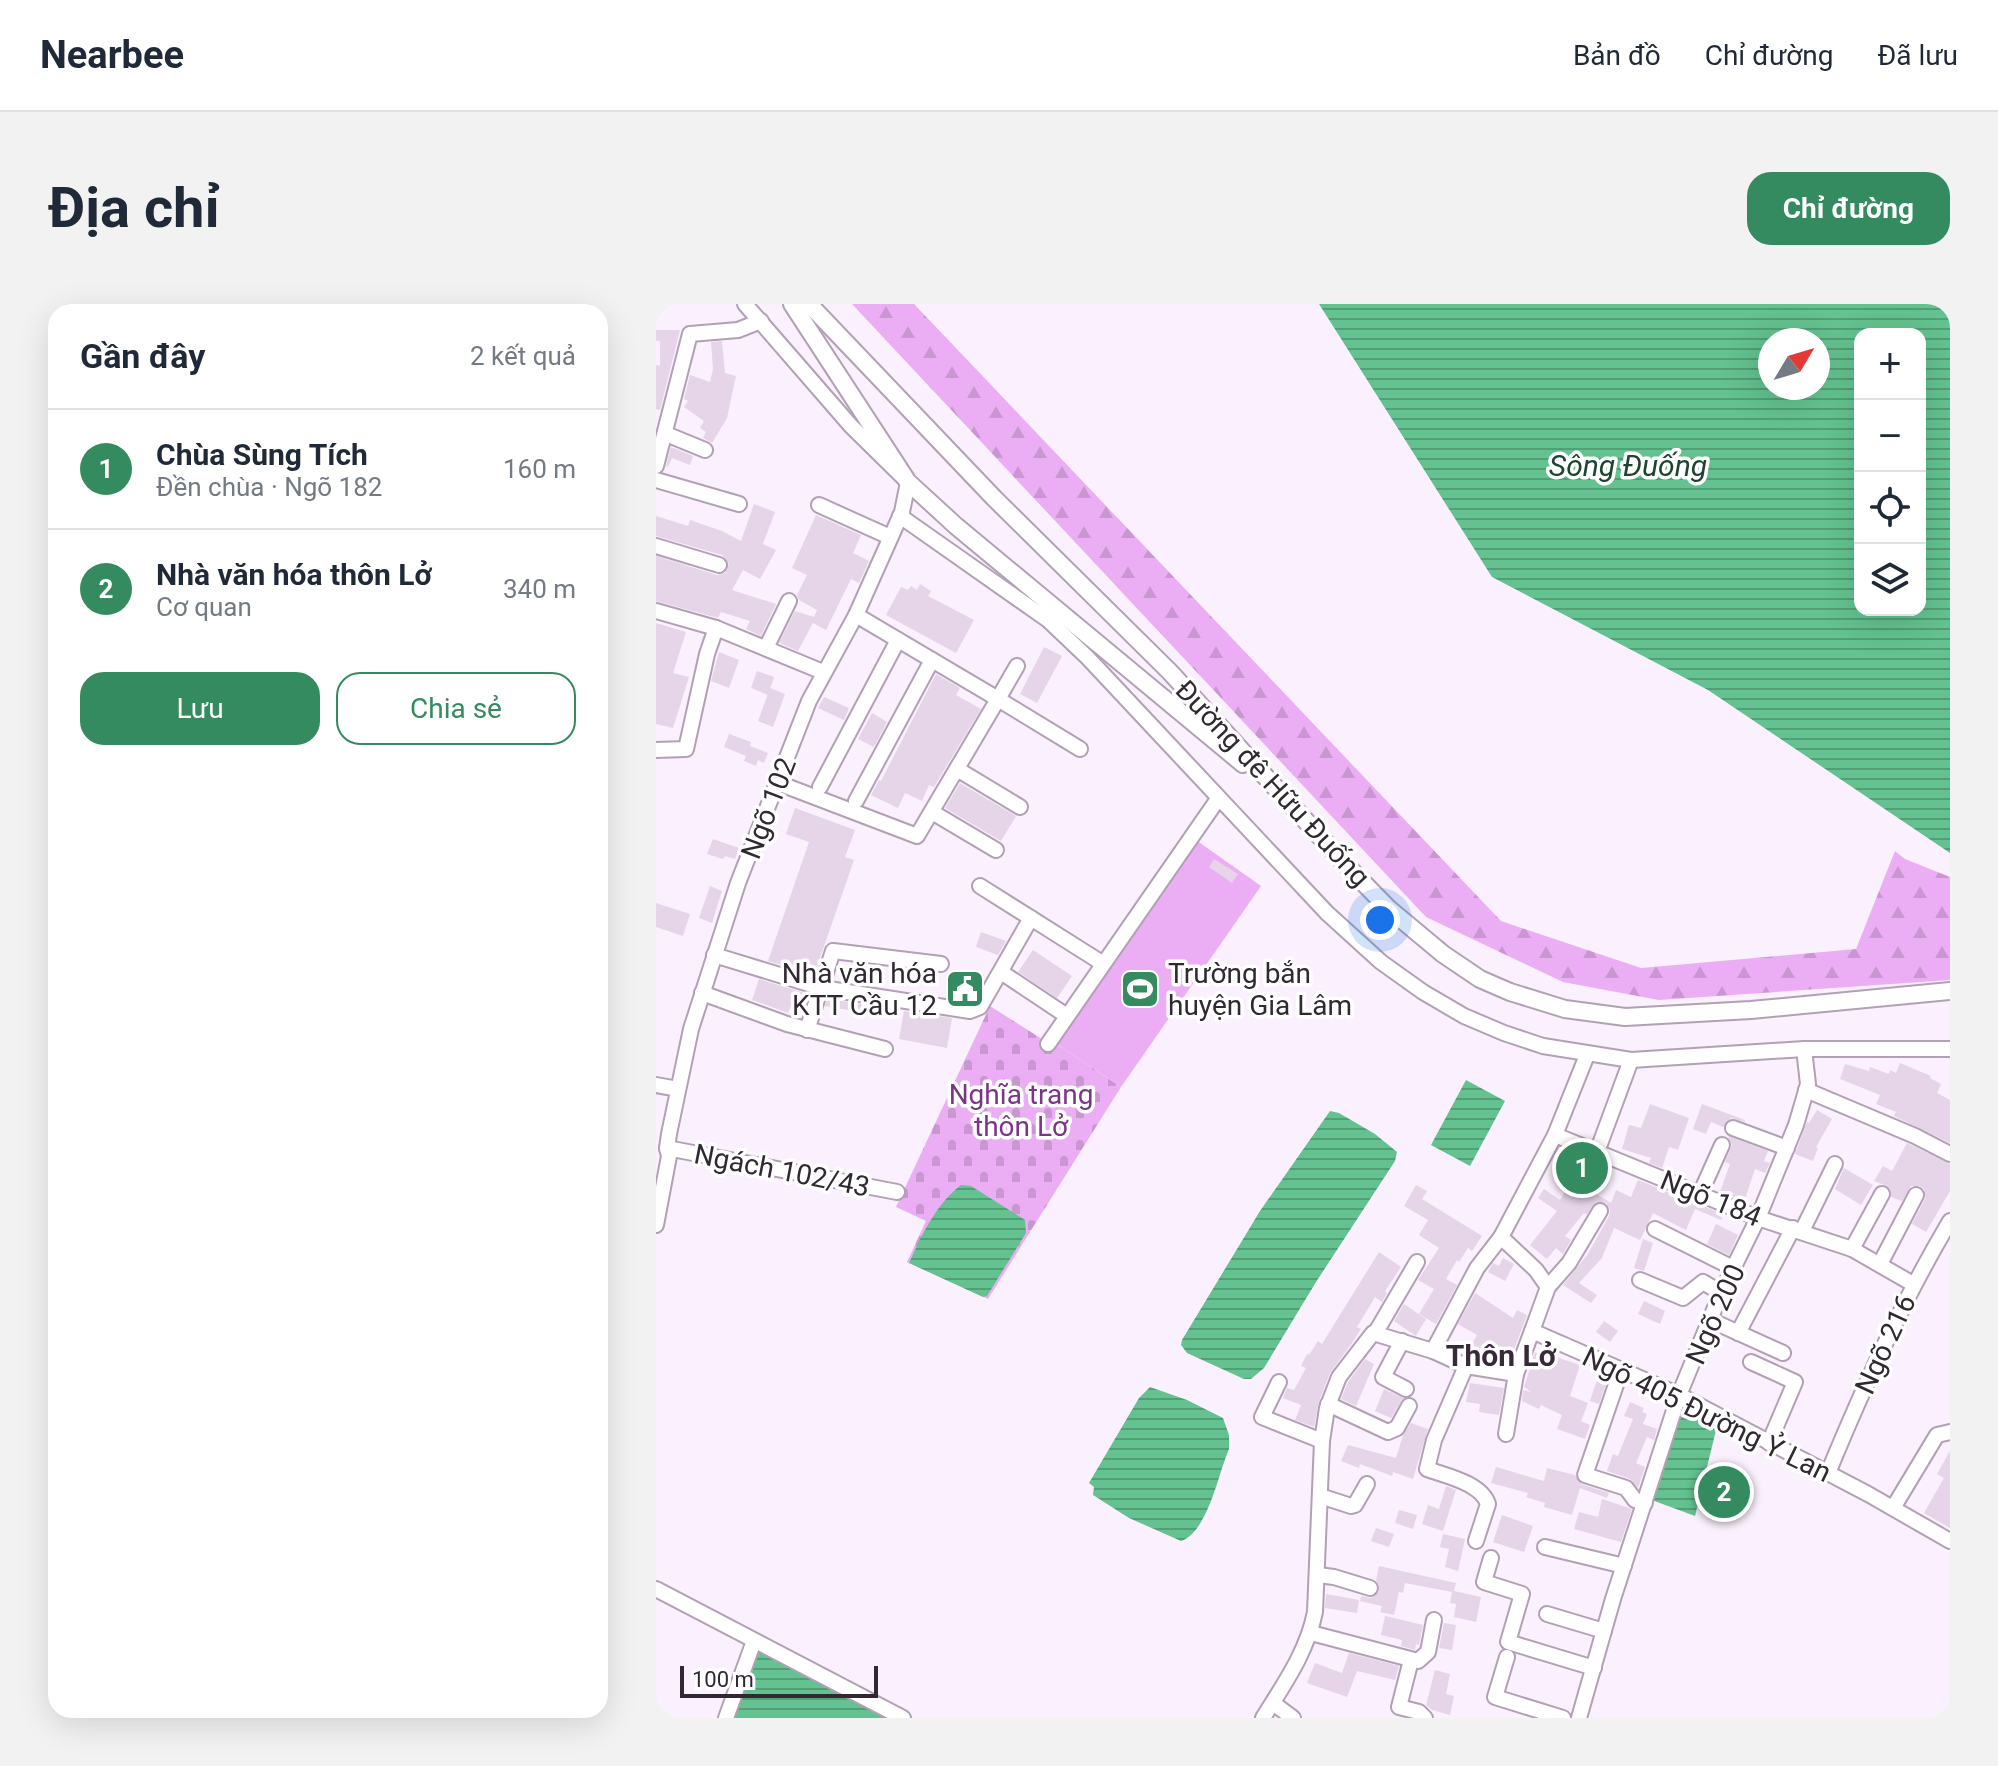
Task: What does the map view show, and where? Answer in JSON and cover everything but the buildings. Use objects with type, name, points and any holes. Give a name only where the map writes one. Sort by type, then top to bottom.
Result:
[{"type":"main road","points":[[792,304],[908,482],[956,526],[1281,796]]},
{"type":"main road","name":"Đường đê Hữu Đuống","points":[[809,304],[994,498],[1170,672],[1281,796],[1389,909],[1443,954],[1480,979],[1565,1009],[1625,1017],[1751,1010],[1950,991]]},
{"type":"street","points":[[745,304],[843,417],[908,482]]},
{"type":"street","points":[[656,466],[690,334],[738,330],[761,321]]},
{"type":"street","points":[[666,434],[705,450]]},
{"type":"street","points":[[656,480],[739,504]]},
{"type":"street","name":"Ngõ 102","points":[[656,1225],[669,1156],[664,1138],[702,993],[738,883],[809,701],[856,615],[900,516],[908,482]]},
{"type":"street","points":[[819,505],[890,537]]},
{"type":"street","points":[[900,516],[1048,620],[1327,913],[1381,962],[1464,1016],[1543,1046],[1631,1060],[1804,1049],[1950,1049]]},
{"type":"street","points":[[656,546],[719,565]]},
{"type":"street","points":[[766,648],[789,601]]},
{"type":"street","points":[[656,611],[716,628],[823,672]]},
{"type":"street","points":[[856,615],[1080,749]]},
{"type":"street","points":[[656,750],[686,749],[707,654],[716,628]]},
{"type":"street","points":[[820,787],[898,640]]},
{"type":"street","points":[[856,801],[932,660]]},
{"type":"street","points":[[778,783],[917,836],[1017,666]]},
{"type":"street","points":[[957,769],[1020,807]]},
{"type":"street","points":[[1048,1044],[1218,799]]},
{"type":"street","points":[[932,812],[996,850]]},
{"type":"street","points":[[980,886],[1102,963]]},
{"type":"street","points":[[714,955],[822,988],[970,1011],[980,1007],[1031,918]]},
{"type":"street","points":[[807,1030],[833,951],[941,964]]},
{"type":"street","points":[[1001,972],[1067,1016]]},
{"type":"street","points":[[702,993],[807,1030],[885,1049]]},
{"type":"street","name":"Ngõ 200","points":[[1579,1718],[1679,1395],[1787,1148],[1806,1090],[1804,1049]]},
{"type":"street","points":[[1433,1351],[1477,1268],[1501,1237],[1555,1135],[1587,1055]]},
{"type":"street","points":[[1597,1152],[1631,1060]]},
{"type":"street","points":[[656,1085],[678,1089]]},
{"type":"street","points":[[1806,1090],[1901,1129],[1950,1154]]},
{"type":"street","points":[[1733,1128],[1787,1148]]},
{"type":"street","name":"Ngõ 184","points":[[1555,1135],[1758,1218],[1852,1249],[1913,1284]]},
{"type":"street","name":"Ngách 102/43","points":[[664,1138],[897,1192]]},
{"type":"street","points":[[1700,1194],[1722,1145]]},
{"type":"street","points":[[1738,1333],[1835,1164]]},
{"type":"street","points":[[1852,1249],[1882,1194]]},
{"type":"street","points":[[1880,1264],[1916,1195]]},
{"type":"street","points":[[1506,1434],[1516,1374],[1548,1287],[1569,1263],[1600,1211]]},
{"type":"street","name":"Ngõ 216","points":[[1828,1473],[1913,1284],[1950,1221]]},
{"type":"street","points":[[1655,1229],[1735,1269]]},
{"type":"street","points":[[1501,1237],[1536,1270],[1548,1287]]},
{"type":"street","points":[[1263,1718],[1311,1633],[1318,1575],[1322,1441],[1328,1404],[1347,1364],[1370,1335],[1376,1332],[1417,1262]]},
{"type":"street","points":[[1640,1280],[1683,1298],[1703,1282],[1721,1293]]},
{"type":"street","points":[[1710,1320],[1783,1353]]},
{"type":"street","name":"Ngõ 405 Đường Ỷ Lan","points":[[1532,1331],[1679,1395],[1950,1541]]},
{"type":"street","points":[[1376,1332],[1466,1366],[1516,1374]]},
{"type":"street","points":[[1402,1341],[1383,1377],[1406,1389]]},
{"type":"street","points":[[1751,1362],[1795,1382],[1769,1443]]},
{"type":"street","points":[[1466,1366],[1434,1440],[1427,1469],[1482,1492],[1488,1504],[1476,1541]]},
{"type":"street","points":[[1621,1370],[1585,1475],[1626,1488],[1635,1500],[1645,1503]]},
{"type":"street","points":[[1279,1382],[1262,1417],[1322,1441]]},
{"type":"street","points":[[1328,1404],[1388,1432],[1397,1428],[1409,1406]]},
{"type":"street","points":[[1893,1508],[1937,1435],[1950,1432]]},
{"type":"street","points":[[1320,1496],[1351,1506],[1357,1503],[1367,1484]]},
{"type":"street","points":[[1545,1547],[1624,1566]]},
{"type":"street","points":[[1491,1558],[1484,1582],[1522,1594],[1508,1642],[1594,1668]]},
{"type":"street","points":[[1318,1575],[1370,1588]]},
{"type":"street","points":[[656,1589],[903,1718]]},
{"type":"street","points":[[1547,1614],[1604,1631]]},
{"type":"street","points":[[1311,1633],[1418,1661],[1428,1652],[1434,1620]]},
{"type":"street","points":[[726,1718],[754,1641]]},
{"type":"street","points":[[1507,1657],[1495,1697],[1563,1718]]},
{"type":"street","points":[[1411,1660],[1399,1707],[1419,1712],[1425,1718]]},
{"type":"street","points":[[1273,1703],[1293,1718]]},
{"type":"green space","points":[[852,304],[914,304],[1501,921],[1641,968],[1856,949],[1895,851],[1905,859],[1950,877],[1950,980],[1659,1000],[1563,982],[1426,917]]},
{"type":"green space","name":"Trường bắn huyện Gia Lâm","points":[[1193,838],[1261,886],[1121,1087],[1054,1042]]},
{"type":"green space","name":"Nghĩa trang thôn Lở","points":[[990,1006],[1045,1041],[1048,1038],[1121,1087],[988,1299],[907,1262],[926,1221],[896,1207]]},
{"type":"water","name":"Sông Đuống","points":[[1319,304],[1950,304],[1950,853],[1708,690],[1492,577]]},
{"type":"water","points":[[1466,1080],[1505,1101],[1470,1166],[1431,1145]]},
{"type":"water","points":[[1330,1111],[1375,1134],[1397,1152],[1395,1161],[1264,1368],[1251,1379],[1244,1379],[1187,1353],[1181,1345],[1182,1340],[1260,1211]]},
{"type":"water","points":[[961,1185],[971,1186],[1025,1220],[1026,1233],[987,1296],[983,1297],[909,1263],[937,1211]]},
{"type":"water","points":[[1150,1387],[1187,1400],[1223,1418],[1229,1435],[1229,1449],[1205,1515],[1190,1535],[1181,1541],[1129,1518],[1093,1495],[1094,1487],[1089,1483],[1139,1398]]},
{"type":"water","points":[[1693,1412],[1718,1422],[1695,1516],[1649,1499],[1676,1419]]},
{"type":"water","points":[[756,1647],[888,1718],[731,1718]]},
{"type":"place","name":"Nhà văn hóa KTT Cầu 12","points":[[965,989]]},
{"type":"place","name":"Trường bắn huyện Gia Lâm","points":[[1140,989]]},
{"type":"place","name":"Chùa Sùng Tích","points":[[1582,1168]]},
{"type":"place","name":"Nhà văn hóa thôn Lở","points":[[1724,1492]]},
{"type":"district","name":"Thôn Lở","points":[[1501,1356]]}]
